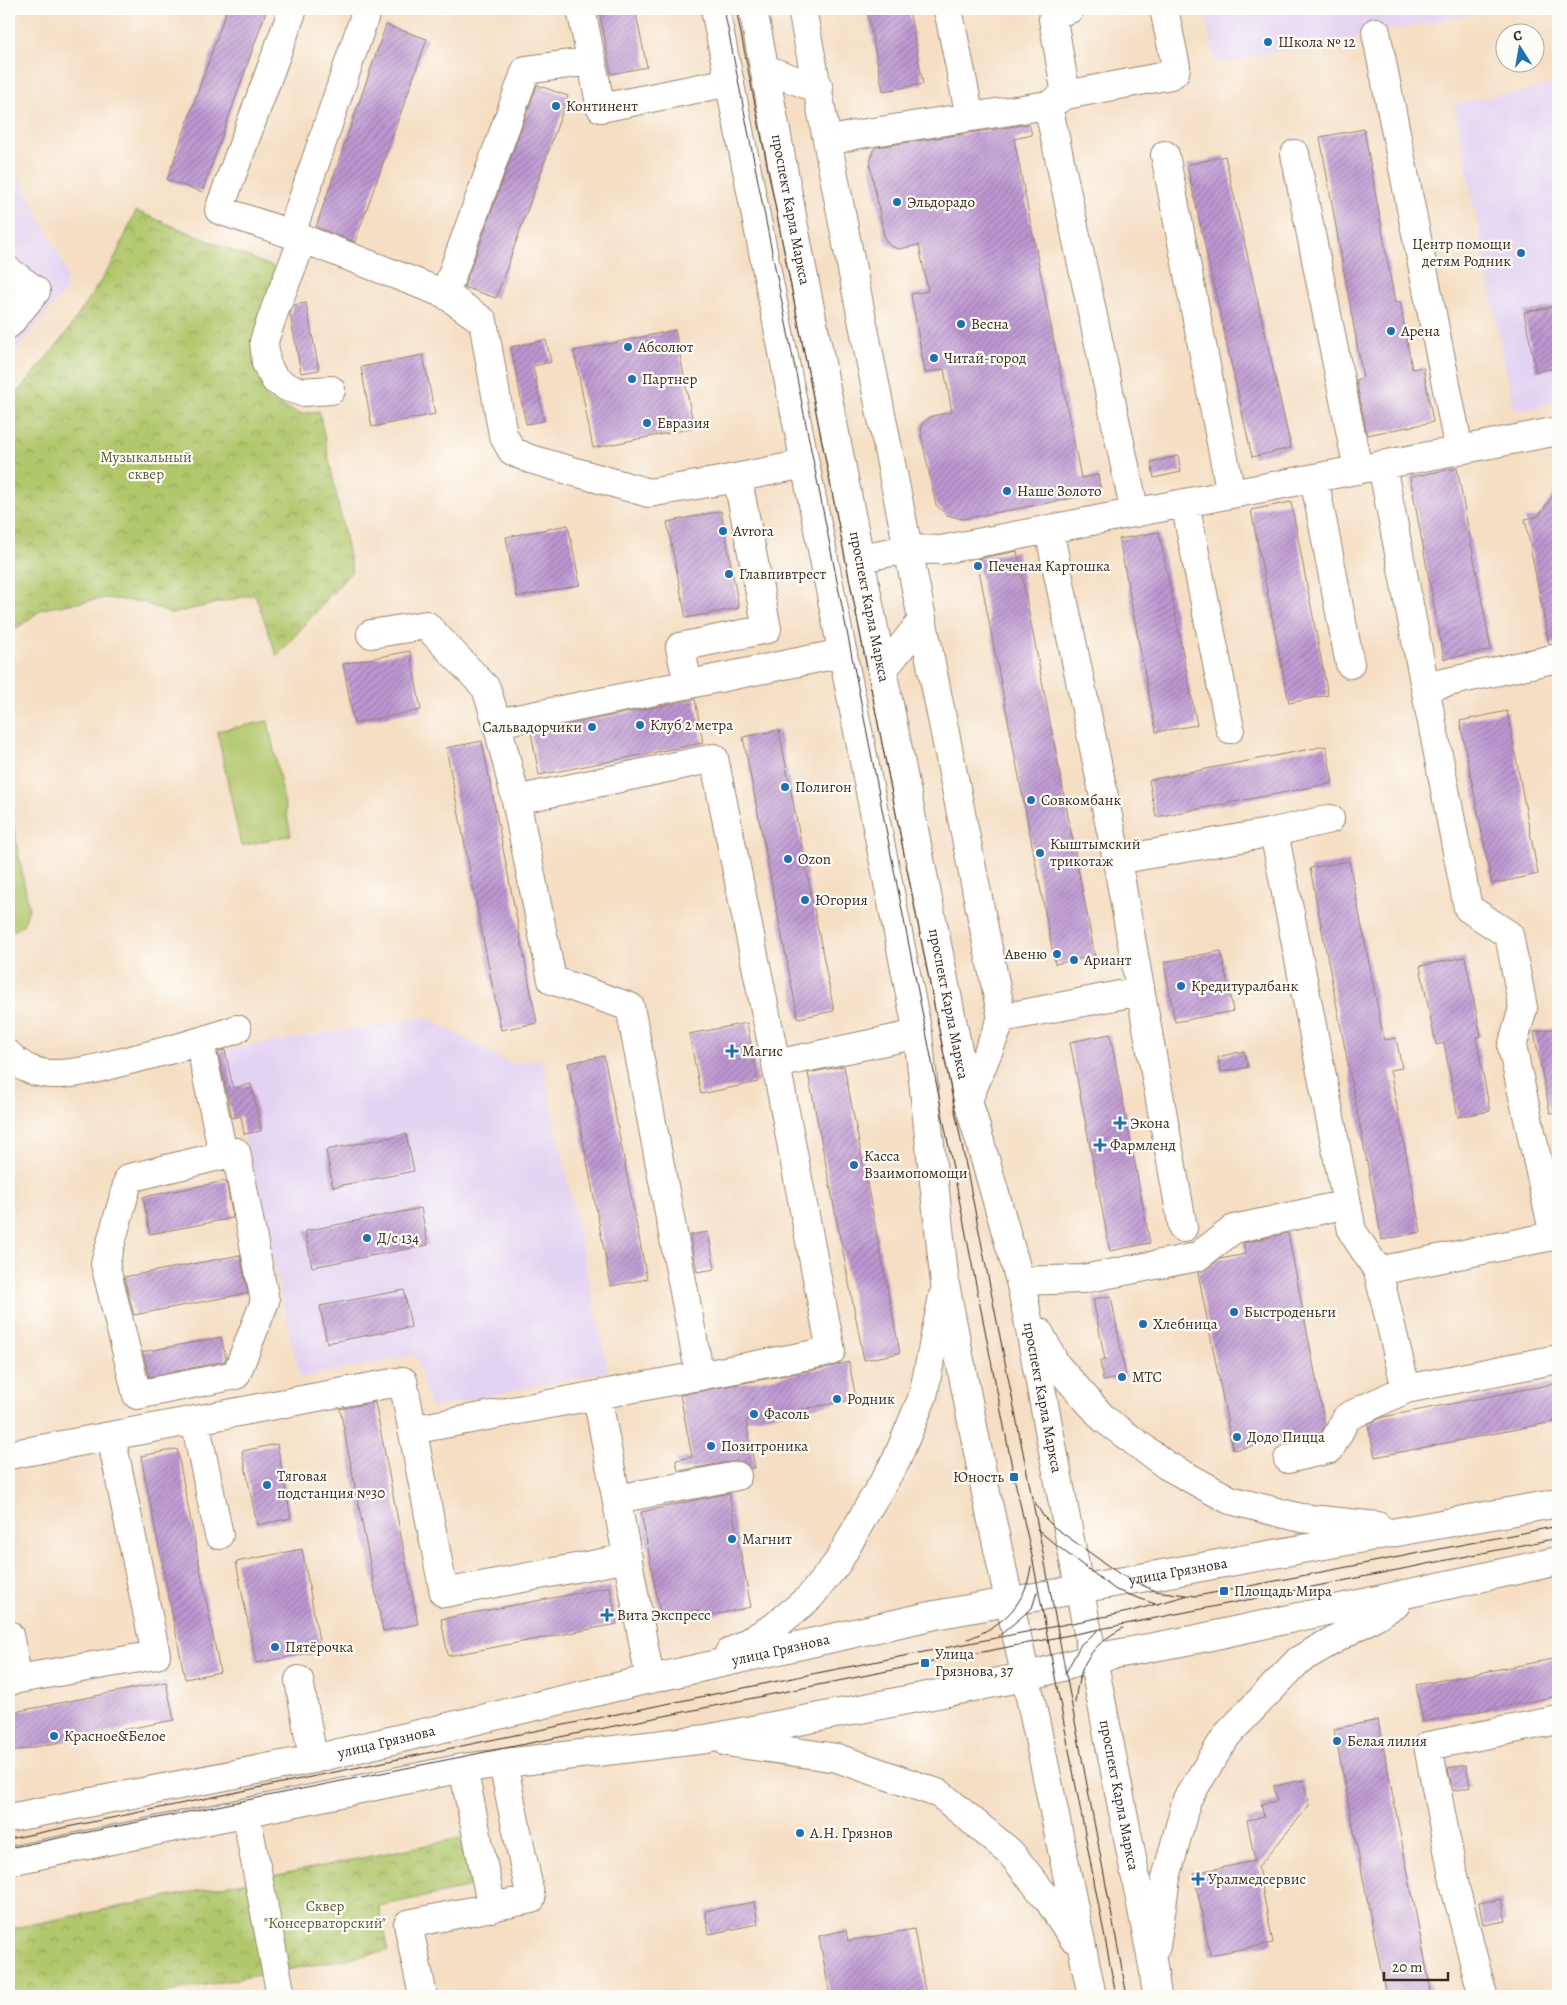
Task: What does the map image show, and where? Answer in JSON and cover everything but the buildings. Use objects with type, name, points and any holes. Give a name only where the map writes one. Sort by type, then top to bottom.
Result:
[{"type":"main road","points":[[293,9],[219,210],[297,237],[445,294],[483,320],[503,434],[512,451],[530,459],[649,492],[733,479],[805,464]]},
{"type":"main road","points":[[331,390],[302,392],[289,388],[275,380],[266,364],[264,341],[369,9],[367,9]]},
{"type":"main road","points":[[581,9],[601,108],[730,82]]},
{"type":"main road","points":[[715,9],[918,1034],[945,1284],[1092,1996]]},
{"type":"main road","name":"проспект Карла Маркса","points":[[753,9],[799,253],[968,1100],[1023,1292],[1094,1658],[1108,1742],[1153,1966],[1157,1996]]},
{"type":"main road","points":[[802,9],[819,89],[847,244],[1002,1018],[968,1100]]},
{"type":"main road","points":[[948,9],[970,117]]},
{"type":"main road","points":[[1070,9],[1054,14],[1053,19],[1057,100],[1135,513]]},
{"type":"main road","points":[[828,142],[854,135],[970,117],[1171,75],[1175,72],[1176,67],[1164,9]]},
{"type":"main road","points":[[1376,32],[1459,450]]},
{"type":"main road","points":[[445,294],[526,70],[592,61]]},
{"type":"main road","points":[[765,69],[819,89]]},
{"type":"main road","points":[[1295,154],[1370,468],[1425,687],[1468,908],[1509,935],[1524,1008],[1512,1047],[1556,1235],[1378,1271]]},
{"type":"main road","points":[[1164,155],[1231,494]]},
{"type":"main road","points":[[9,271],[36,291],[9,324]]},
{"type":"main road","points":[[860,558],[908,549],[941,550],[1558,431]]},
{"type":"main road","points":[[1314,478],[1350,664]]},
{"type":"main road","points":[[688,684],[680,647],[767,629],[738,486],[733,479]]},
{"type":"main road","points":[[1185,504],[1230,729]]},
{"type":"main road","points":[[1048,530],[1117,860],[1183,1228]]},
{"type":"main road","points":[[882,671],[922,621]]},
{"type":"main road","points":[[372,634],[426,625],[486,688],[497,723],[516,800],[552,980],[630,1007],[700,1376]]},
{"type":"main road","points":[[497,723],[843,653]]},
{"type":"main road","points":[[1425,687],[1558,658]]},
{"type":"main road","points":[[412,1430],[831,1351],[776,1064],[714,758],[516,800]]},
{"type":"main road","points":[[1117,860],[1274,832],[1330,819]]},
{"type":"main road","points":[[1274,832],[1352,1231],[1378,1271],[1406,1390]]},
{"type":"main road","points":[[1002,1018],[1140,991]]},
{"type":"main road","points":[[9,1055],[17,1063],[32,1071],[77,1073],[200,1043],[238,1029]]},
{"type":"main road","points":[[776,1064],[918,1034]]},
{"type":"main road","points":[[200,1043],[224,1154]]},
{"type":"main road","points":[[236,1152],[265,1301],[236,1375],[137,1395],[105,1264],[129,1178],[224,1154],[236,1152]]},
{"type":"main road","points":[[1347,1204],[1234,1229],[1197,1257],[1023,1292],[1056,1365],[1104,1419],[1166,1465],[1230,1500],[1301,1518],[1409,1529]]},
{"type":"main road","points":[[704,1667],[774,1627],[810,1597],[838,1562],[896,1461],[923,1396],[945,1284]]},
{"type":"main road","points":[[1288,1460],[1330,1449],[1347,1417],[1406,1390],[1558,1359]]},
{"type":"main road","points":[[9,1455],[403,1381],[444,1593],[628,1558]]},
{"type":"main road","points":[[597,1396],[650,1679]]},
{"type":"main road","points":[[195,1421],[219,1534]]},
{"type":"main road","points":[[9,1635],[13,1680],[156,1655],[111,1436]]},
{"type":"main road","points":[[617,1499],[737,1476]]},
{"type":"main road","name":"улица Грязнова","points":[[9,1818],[313,1759],[650,1679],[935,1615],[1558,1503]]},
{"type":"main road","points":[[9,1861],[246,1814],[463,1768],[706,1739],[1025,1677],[1094,1658],[1197,1639],[1558,1560]]},
{"type":"main road","points":[[1153,1966],[1166,1878],[1187,1799],[1227,1735],[1299,1660],[1419,1590]]},
{"type":"main road","points":[[299,1680],[313,1759]]},
{"type":"main road","points":[[1483,1996],[1456,1891],[1428,1746],[1558,1720]]},
{"type":"main road","points":[[706,1739],[837,1758],[940,1794],[1010,1852],[1049,1900],[1082,1951]]},
{"type":"main road","points":[[422,1996],[408,1924],[531,1899],[502,1763]]},
{"type":"main road","points":[[463,1768],[492,1908]]},
{"type":"main road","points":[[246,1814],[281,1996]]},
{"type":"shaded area","name":"Школа № 12","points":[[1204,9],[1500,9],[1215,64]]},
{"type":"shaded area","name":"Центр помощи детям Родник","points":[[1558,84],[1558,402],[1514,411],[1454,104]]},
{"type":"shaded area","points":[[9,168],[16,171],[65,268],[67,281],[65,291],[9,358]]},
{"type":"shaded area","points":[[427,1017],[510,1064],[542,1059],[608,1371],[430,1408],[416,1355],[300,1378],[244,1134],[261,1130],[251,1084],[233,1088],[225,1050]]},
{"type":"green space","name":"Музыкальный сквер","points":[[136,211],[283,271],[253,365],[267,400],[300,414],[319,411],[352,571],[277,656],[255,594],[171,614],[142,602],[105,598],[42,609],[16,629],[9,637],[9,404],[65,335],[113,262]]},
{"type":"green space","points":[[268,721],[291,835],[241,846],[217,731]]},
{"type":"green space","points":[[9,803],[29,909],[23,925],[9,934]]},
{"type":"green space","name":"Сквер \"Консерваторский\"","points":[[461,1838],[472,1887],[379,1906],[388,1951],[146,1996],[9,1996],[9,1929]]},
{"type":"tram line","points":[[724,9],[1014,1477],[1032,1556],[1116,1996]]},
{"type":"tram line","points":[[736,9],[1044,1558],[1127,1996]]},
{"type":"tram line","points":[[1035,1502],[1043,1516],[1054,1527],[1121,1575],[1155,1591],[1186,1595]]},
{"type":"tram line","points":[[9,1839],[812,1674],[1128,1612],[1189,1595],[1196,1596],[1224,1591],[1558,1526]]},
{"type":"tram line","points":[[1037,1529],[1116,1590],[1158,1605]]},
{"type":"tram line","points":[[9,1848],[1558,1538]]},
{"type":"tram line","points":[[968,1639],[992,1627],[1011,1611],[1024,1591],[1031,1566]]},
{"type":"tram line","points":[[999,1636],[1032,1608],[1037,1592]]},
{"type":"tram line","points":[[1075,1703],[1079,1678],[1088,1658],[1102,1642],[1123,1628]]},
{"type":"tram line","points":[[1065,1674],[1081,1644],[1097,1631]]},
{"type":"place","name":"Школа № 12","points":[[1268,42]]},
{"type":"place","name":"Континент","points":[[556,106]]},
{"type":"place","name":"Эльдорадо","points":[[897,202]]},
{"type":"place","name":"Центр помощи детям Родник","points":[[1521,253]]},
{"type":"place","name":"Весна","points":[[961,324]]},
{"type":"place","name":"Арена","points":[[1391,331]]},
{"type":"place","name":"Абсолют","points":[[628,347]]},
{"type":"place","name":"Читай-город","points":[[934,358]]},
{"type":"place","name":"Партнер","points":[[632,379]]},
{"type":"place","name":"Евразия","points":[[647,423]]},
{"type":"place","name":"Наше Золото","points":[[1007,491]]},
{"type":"place","name":"Avrora","points":[[723,531]]},
{"type":"place","name":"Печеная Картошка","points":[[978,566]]},
{"type":"place","name":"Главпивтрест","points":[[729,574]]},
{"type":"place","name":"Клуб 2 метра","points":[[640,725]]},
{"type":"place","name":"Сальвадорчики","points":[[592,727]]},
{"type":"place","name":"Полигон","points":[[785,787]]},
{"type":"place","name":"Совкомбанк","points":[[1031,800]]},
{"type":"place","name":"Кыштымский трикотаж","points":[[1040,853]]},
{"type":"place","name":"Ozon","points":[[788,859]]},
{"type":"place","name":"Югория","points":[[805,900]]},
{"type":"place","name":"Авеню","points":[[1057,954]]},
{"type":"place","name":"Ариант","points":[[1074,960]]},
{"type":"place","name":"Кредитуралбанк","points":[[1181,986]]},
{"type":"place","name":"Магис","points":[[732,1051]]},
{"type":"place","name":"Экона","points":[[1120,1123]]},
{"type":"place","name":"Фармленд","points":[[1100,1145]]},
{"type":"place","name":"Касса Взаимопомощи","points":[[854,1165]]},
{"type":"place","name":"Д/с 134","points":[[367,1238]]},
{"type":"place","name":"Быстроденьги","points":[[1234,1312]]},
{"type":"place","name":"Хлебница","points":[[1143,1324]]},
{"type":"place","name":"МТС","points":[[1122,1377]]},
{"type":"place","name":"Родник","points":[[837,1399]]},
{"type":"place","name":"Фасоль","points":[[754,1414]]},
{"type":"place","name":"Додо Пицца","points":[[1237,1437]]},
{"type":"place","name":"Позитроника","points":[[711,1446]]},
{"type":"place","name":"Юность","points":[[1014,1477]]},
{"type":"place","name":"Тяговая подстанция №30","points":[[267,1485]]},
{"type":"place","name":"Магнит","points":[[732,1539]]},
{"type":"place","name":"Площадь Мира","points":[[1224,1591]]},
{"type":"place","name":"Вита Экспресс","points":[[607,1615]]},
{"type":"place","name":"Пятёрочка","points":[[275,1647]]},
{"type":"place","name":"Улица Грязнова, 37","points":[[925,1663]]},
{"type":"place","name":"Красное&Белое","points":[[54,1736]]},
{"type":"place","name":"Белая лилия","points":[[1337,1741]]},
{"type":"place","name":"А.Н. Грязнов","points":[[800,1833]]},
{"type":"place","name":"Уралмедсервис","points":[[1198,1879]]}]
